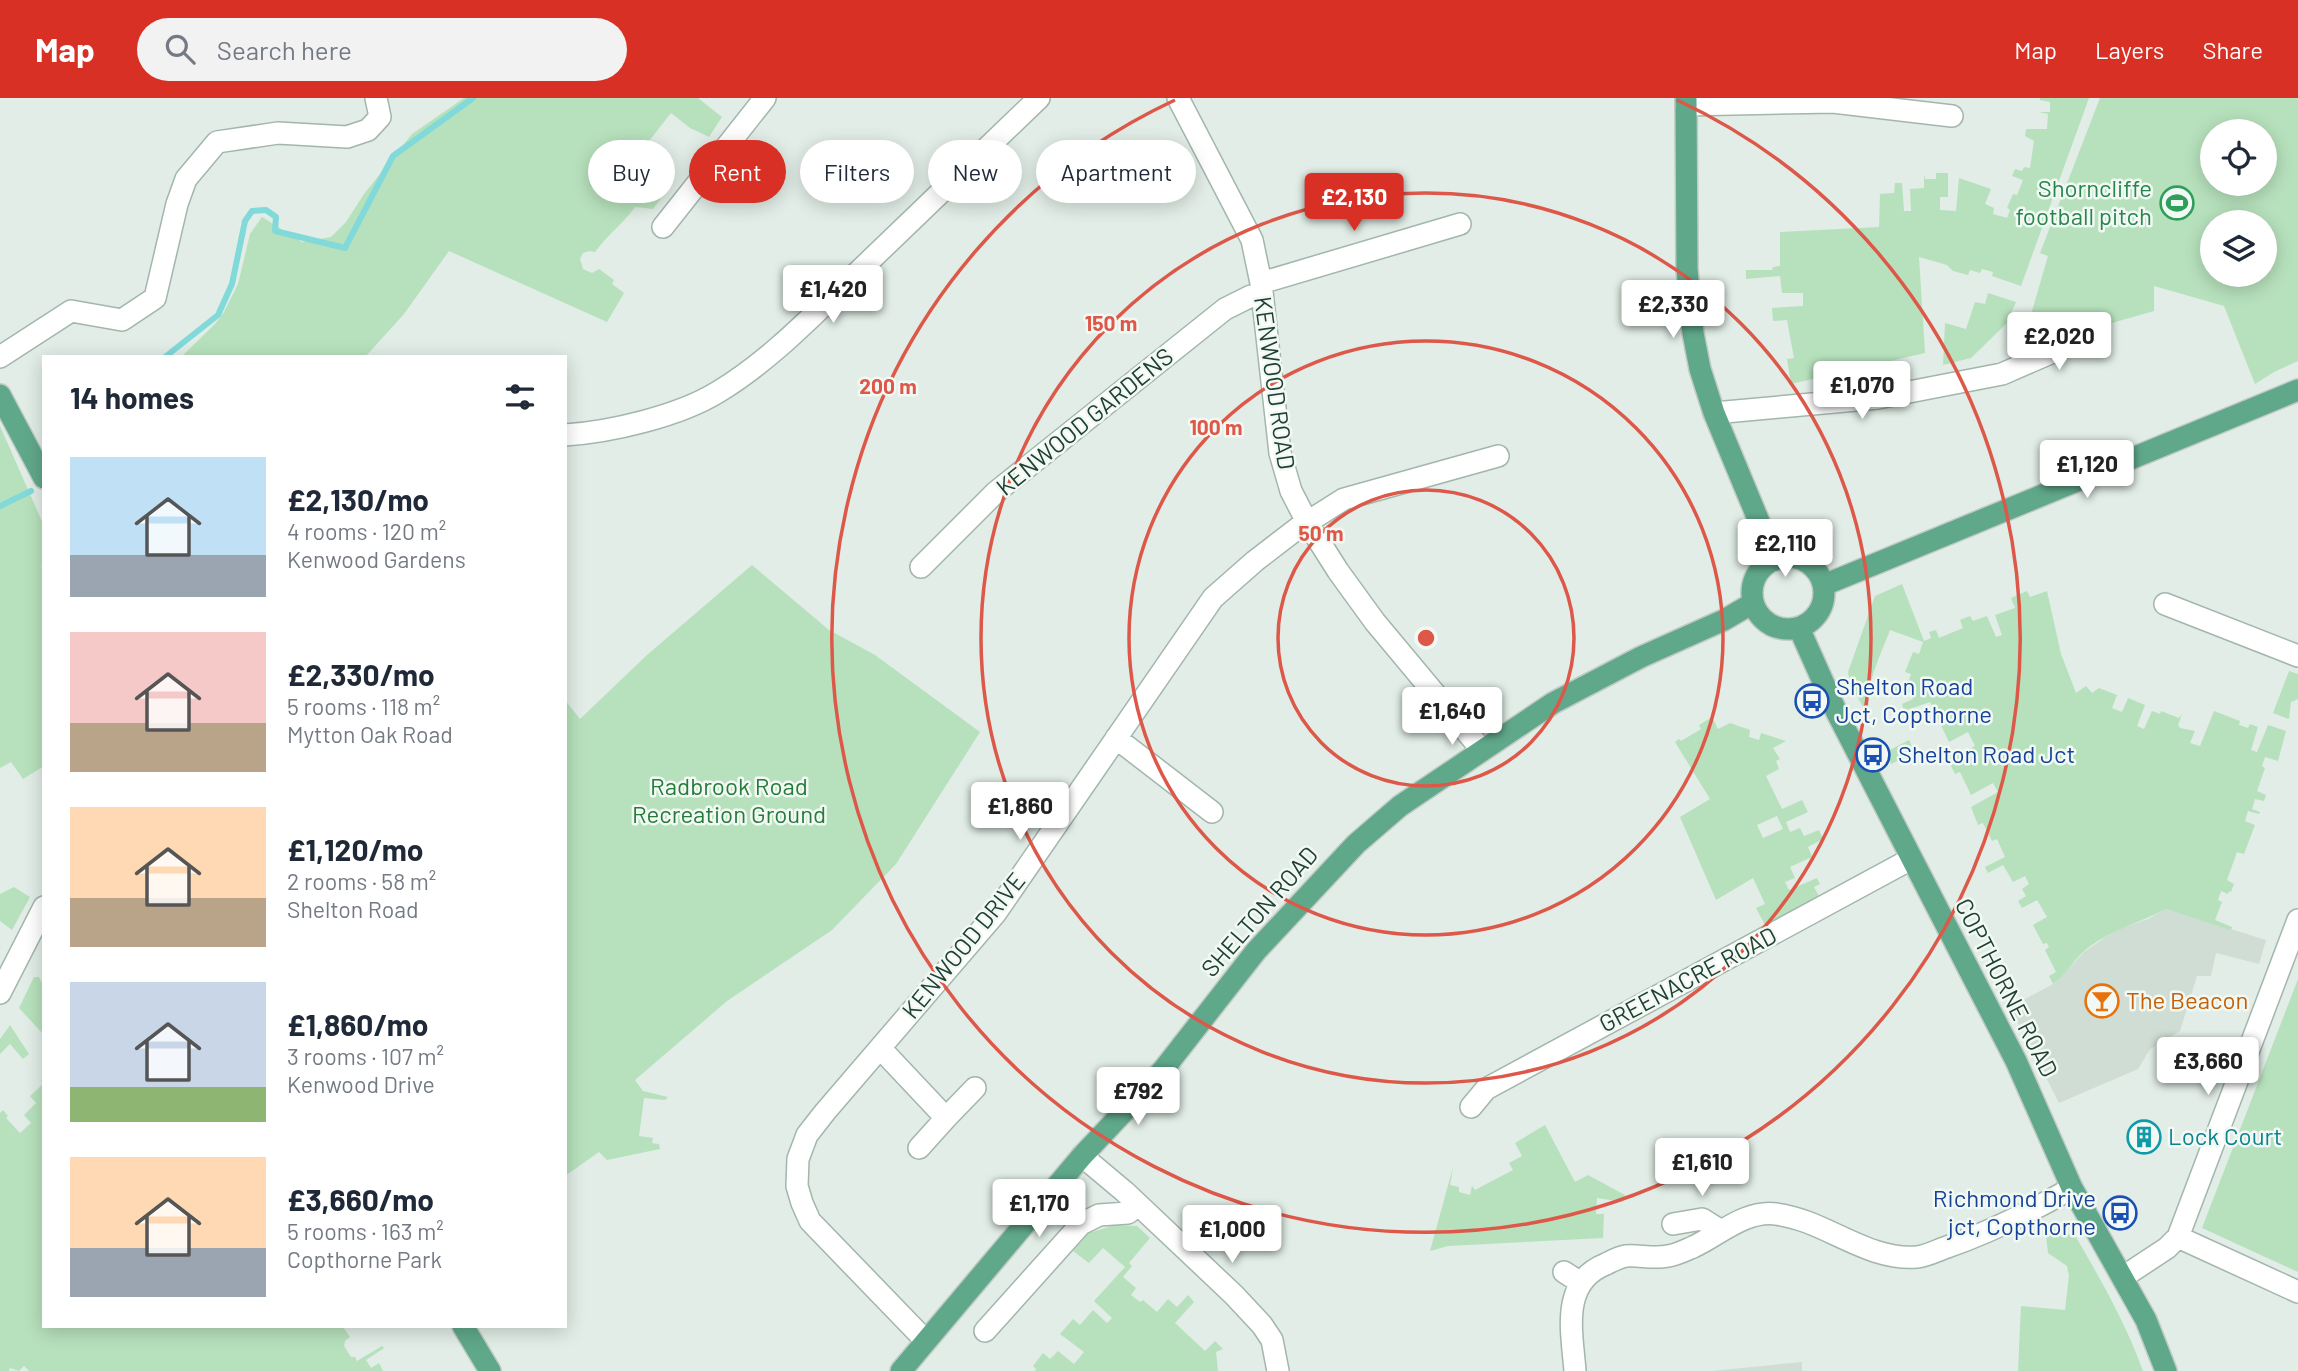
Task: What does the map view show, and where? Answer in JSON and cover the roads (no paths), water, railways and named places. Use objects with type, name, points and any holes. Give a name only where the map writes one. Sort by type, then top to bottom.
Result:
[{"type":"main road","points":[[1686,101],[1689,302],[1700,369],[1714,413],[1775,559]]},
{"type":"main road","points":[[1824,585],[2298,390]]},
{"type":"main road","points":[[0,395],[42,474]]},
{"type":"main road","points":[[1787,557],[1810,564],[1819,573],[1824,585],[1820,611],[1814,619],[1799,628],[1776,628],[1766,622],[1753,603],[1754,582],[1759,572],[1775,559],[1787,557]]},
{"type":"main road","name":"SHELTON ROAD","points":[[901,1371],[1082,1156],[1163,1070],[1256,951],[1356,845],[1400,806],[1553,703],[1641,657],[1724,620],[1753,603]]},
{"type":"main road","name":"COPTHORNE ROAD","points":[[1799,628],[1837,713],[2016,1061],[2072,1188],[2123,1277],[2156,1343],[2166,1371]]},
{"type":"main road","points":[[464,1328],[490,1371]]},
{"type":"street","points":[[0,358],[71,311],[122,320],[155,298],[177,204],[186,179],[217,142],[278,132],[347,137],[368,130],[380,117],[376,98]]},
{"type":"street","points":[[663,227],[765,98]]},
{"type":"street","points":[[567,435],[588,433],[660,416],[694,405],[719,392],[780,347],[1039,98]]},
{"type":"street","name":"KENWOOD ROAD","points":[[1178,98],[1252,240],[1261,288],[1280,453],[1291,491],[1307,522],[1375,622],[1481,750]]},
{"type":"street","points":[[1686,101],[1833,102],[1952,116]]},
{"type":"street","name":"KENWOOD GARDENS","points":[[921,567],[996,492],[1225,309],[1261,288],[1461,225]]},
{"type":"street","points":[[1714,413],[1878,398],[2002,374],[2099,331]]},
{"type":"street","name":"KENWOOD DRIVE","points":[[925,1340],[810,1221],[797,1186],[798,1159],[807,1135],[995,914],[1213,598],[1255,561],[1307,522],[1344,499],[1498,456]]},
{"type":"street","points":[[2165,604],[2298,656]]},
{"type":"street","points":[[1116,738],[1212,812]]},
{"type":"street","name":"GREENACRE ROAD","points":[[1471,1107],[1486,1089],[1911,859]]},
{"type":"street","points":[[0,993],[42,911]]},
{"type":"street","points":[[2123,1277],[2167,1248],[2178,1237],[2298,920]]},
{"type":"street","points":[[881,1049],[946,1118]]},
{"type":"street","points":[[919,1148],[975,1088]]},
{"type":"street","points":[[1082,1156],[1111,1179],[1234,1295],[1262,1325],[1272,1340],[1278,1371]]},
{"type":"street","points":[[1575,1371],[1571,1322],[1573,1277],[1623,1256],[1668,1256],[1694,1246],[1740,1220],[1772,1213],[1803,1219],[1883,1253],[1918,1257],[1956,1244],[2032,1211],[2072,1188]]},
{"type":"street","points":[[985,1331],[1081,1224],[1099,1215],[1128,1213],[1138,1205]]},
{"type":"street","points":[[1673,1224],[1702,1219],[1721,1231]]},
{"type":"street","points":[[2178,1237],[2298,1292]]},
{"type":"waterway","points":[[168,355],[218,315],[232,284],[245,221],[252,211],[266,210],[276,217],[275,231],[345,248],[393,156],[473,98]]},
{"type":"waterway","points":[[0,506],[31,491]]},
{"type":"place","name":"Shorncliffe football pitch","points":[[2177,203]]},
{"type":"place","name":"Shelton Road Jct, Copthorne","points":[[1812,701]]},
{"type":"place","name":"Shelton Road Jct","points":[[1873,755]]},
{"type":"place","name":"The Beacon","points":[[2102,1001]]},
{"type":"place","name":"Lock Court","points":[[2144,1137]]},
{"type":"place","name":"Richmond Drive jct, Copthorne","points":[[2120,1213]]},
{"type":"park label","name":"Radbrook Road Recreation Ground","points":[[729,801]]}]
